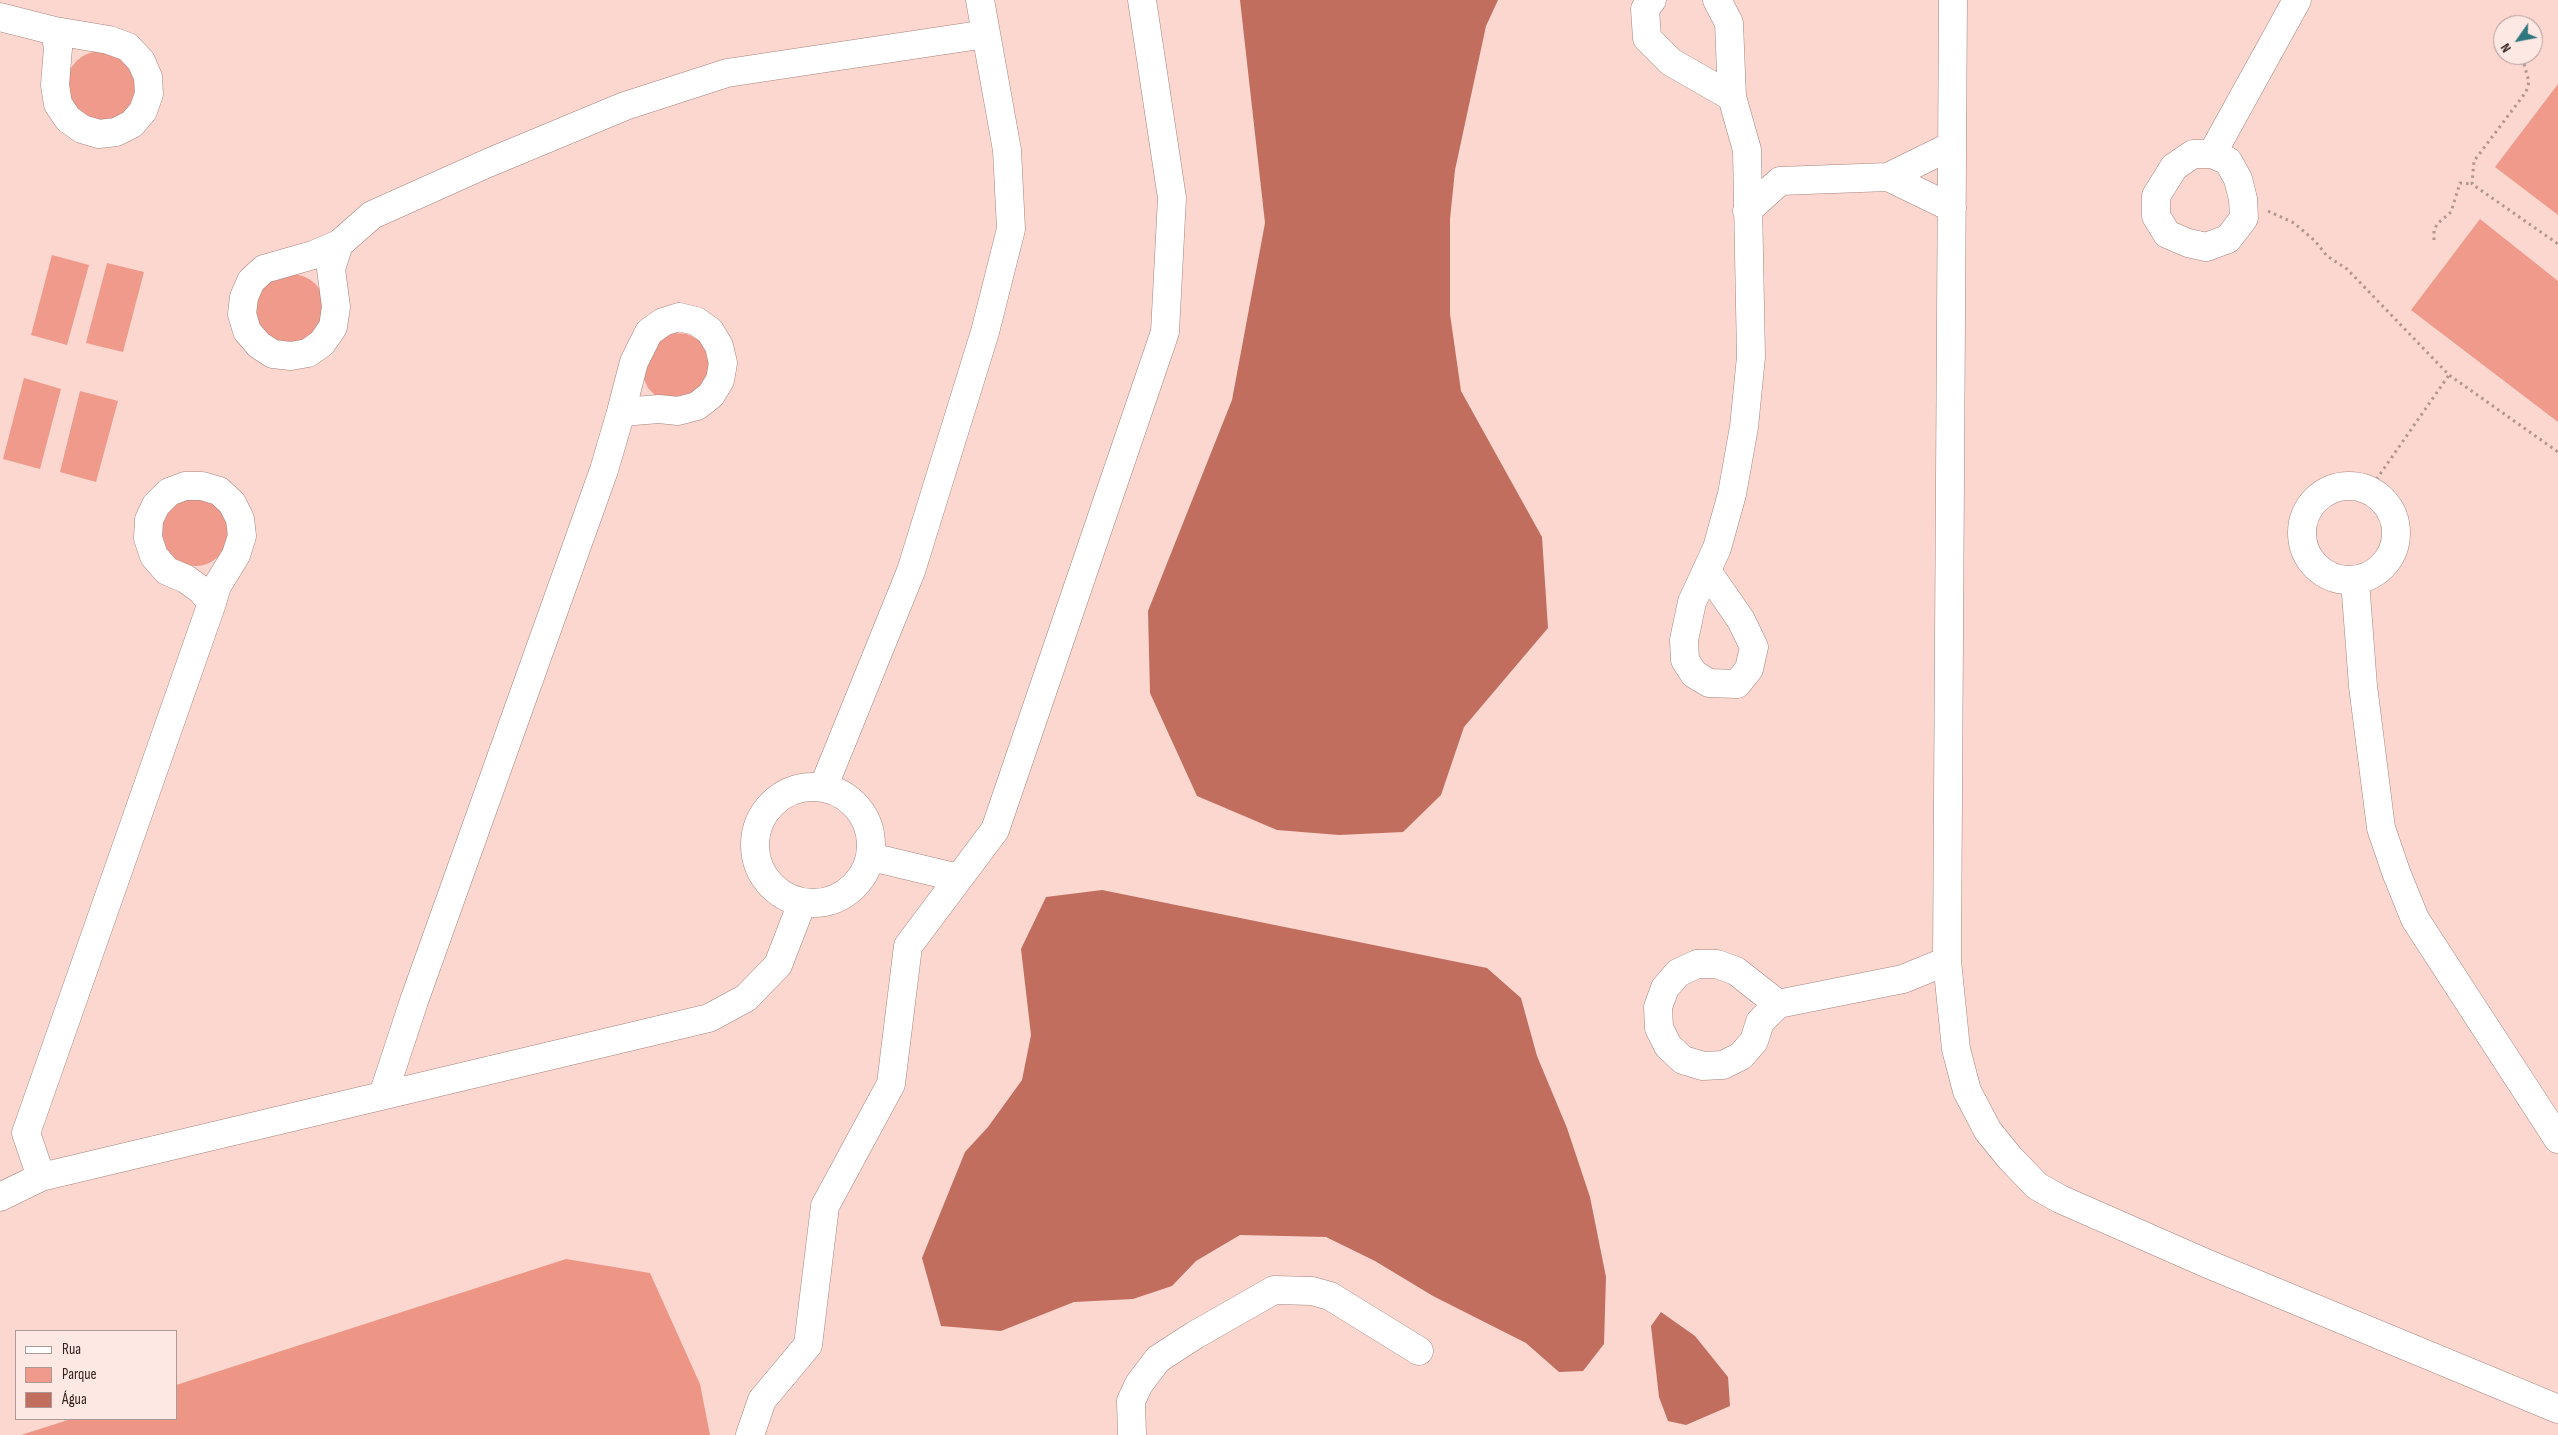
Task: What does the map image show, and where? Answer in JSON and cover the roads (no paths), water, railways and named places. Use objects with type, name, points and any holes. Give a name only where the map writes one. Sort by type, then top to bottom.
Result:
[{"type":"street","points":[[823,788],[911,571],[986,332],[1011,229],[1007,150],[980,0]]},
{"type":"street","points":[[750,1435],[762,1400],[808,1345],[825,1206],[891,1084],[908,946],[995,830],[1165,332],[1172,198],[1142,0]]},
{"type":"street","points":[[1652,0],[1646,9],[1647,38],[1671,62],[1732,97]]},
{"type":"street","points":[[1707,571],[1717,548],[1732,494],[1744,427],[1751,357],[1746,211],[1747,150],[1732,97],[1729,23],[1717,0]]},
{"type":"street","points":[[1953,0],[1947,962],[1956,1049],[1967,1091],[1988,1131],[2037,1186],[2087,1213],[2558,1409]]},
{"type":"street","points":[[2212,154],[2297,0]]},
{"type":"street","points":[[0,17],[55,31]]},
{"type":"street","points":[[339,244],[372,215],[488,162],[625,106],[727,73],[986,34]]},
{"type":"street","points":[[1746,211],[1780,181],[1888,177],[1951,146]]},
{"type":"street","points":[[1747,150],[1780,181]]},
{"type":"street","points":[[2193,154],[2212,154],[2228,161],[2238,179],[2243,199],[2244,218],[2228,239],[2206,247],[2188,243],[2167,234],[2156,216],[2156,196],[2174,167],[2193,154]]},
{"type":"street","points":[[1888,177],[1952,208]]},
{"type":"street","points":[[383,1095],[414,1001],[604,470],[621,412]]},
{"type":"street","points":[[2352,486],[2369,490],[2383,501],[2393,515],[2396,532],[2394,550],[2385,564],[2371,576],[2355,581],[2337,579],[2322,572],[2309,560],[2302,543],[2302,526],[2308,509],[2319,496],[2335,488],[2352,486]]},
{"type":"street","points":[[2355,581],[2363,686],[2379,819],[2396,872],[2415,919],[2558,1139]]},
{"type":"street","points":[[41,1178],[26,1133],[212,603]]},
{"type":"street","points":[[810,787],[823,788],[847,798],[861,812],[870,830],[871,857],[859,881],[850,891],[827,902],[802,903],[780,893],[763,875],[756,856],[756,836],[765,812],[784,794],[810,787]]},
{"type":"street","points":[[871,857],[959,878]]},
{"type":"street","points":[[0,1198],[41,1178],[709,1018],[746,998],[778,965],[802,903]]},
{"type":"street","points":[[1778,1004],[1903,978],[1947,962]]},
{"type":"street","points":[[1903,978],[1951,1002]]},
{"type":"street","points":[[1132,1435],[1132,1401],[1139,1384],[1158,1359],[1195,1335],[1274,1290],[1312,1291],[1330,1296],[1419,1351]]},
{"type":"water","points":[[1240,0],[1498,0],[1486,26],[1455,170],[1450,219],[1450,314],[1461,391],[1542,537],[1548,628],[1464,727],[1441,795],[1403,832],[1339,835],[1277,830],[1197,796],[1150,693],[1148,611],[1232,400],[1265,223]]},
{"type":"water","points":[[1102,890],[1487,968],[1521,998],[1537,1056],[1567,1128],[1590,1197],[1606,1277],[1604,1344],[1583,1371],[1559,1372],[1526,1343],[1433,1296],[1375,1261],[1326,1237],[1240,1235],[1196,1261],[1172,1286],[1133,1299],[1074,1302],[1001,1331],[941,1326],[922,1258],[965,1152],[988,1127],[1022,1080],[1031,1035],[1021,949],[1046,897]]},
{"type":"water","points":[[1661,1312],[1695,1336],[1728,1377],[1730,1406],[1686,1425],[1668,1421],[1659,1397],[1651,1326]]}]
